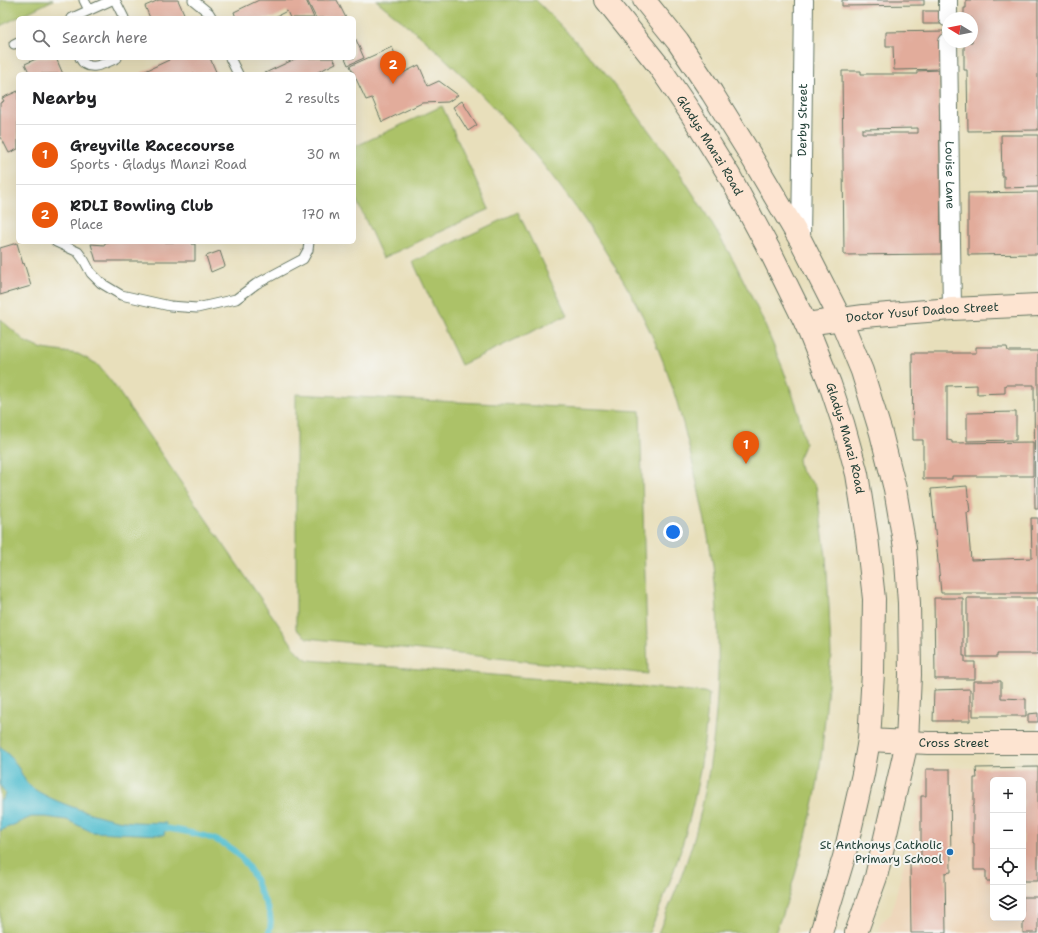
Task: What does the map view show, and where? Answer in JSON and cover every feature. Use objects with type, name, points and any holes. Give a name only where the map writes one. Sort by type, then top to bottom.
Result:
[{"type":"main road","name":"Gladys Manzi Road","points":[[606,0],[658,66],[690,112],[729,175],[772,255],[806,324],[830,384],[843,422],[856,474],[867,537],[874,600],[873,673],[869,740],[863,774],[844,857],[821,933]]},
{"type":"main road","points":[[644,0],[678,42],[712,93],[801,241],[841,320],[865,380],[881,433],[895,489],[905,548],[909,603],[910,674],[907,742],[876,876],[856,933]]},
{"type":"main road","name":"Doctor Yusuf Dadoo Street","points":[[806,324],[864,316],[952,309],[1038,305]]},
{"type":"main road","name":"Cross Street","points":[[869,740],[1038,744]]},
{"type":"street","name":"Derby Street","points":[[801,241],[804,0]]},
{"type":"street","points":[[948,0],[948,12]]},
{"type":"street","name":"Louise Lane","points":[[948,48],[952,309]]},
{"type":"lane","points":[[84,0],[89,10]]},
{"type":"lane","points":[[76,16],[114,0],[123,16]]},
{"type":"lane","points":[[193,0],[211,16]]},
{"type":"lane","points":[[81,60],[82,63],[88,66],[96,67],[112,60]]},
{"type":"lane","points":[[231,60],[237,72]]},
{"type":"lane","points":[[60,244],[78,252],[91,273],[101,283],[121,295],[170,306],[197,308],[236,299],[256,284],[303,259],[308,250],[309,244]]},
{"type":"shaded area","name":"St Anthonys Catholic Primary School","points":[[927,767],[1038,770],[1038,933],[880,933],[880,923],[891,914],[923,790]]},
{"type":"green space","points":[[0,0],[53,0],[20,16],[16,16],[16,18],[0,26]]},
{"type":"green space","points":[[376,0],[536,0],[611,80],[676,167],[734,261],[761,316],[796,404],[805,443],[798,459],[800,470],[816,486],[826,556],[831,654],[817,787],[806,837],[788,899],[775,933],[658,933],[676,891],[686,862],[695,834],[706,788],[715,725],[718,629],[713,566],[693,463],[683,423],[657,345],[636,303],[602,246],[578,210],[541,162],[501,116],[459,72],[437,51]]},
{"type":"green space","points":[[442,106],[489,209],[383,258],[356,199],[356,146]]},
{"type":"green space","points":[[518,212],[567,315],[461,365],[413,262]]},
{"type":"green space","points":[[0,319],[27,343],[43,349],[78,354],[97,364],[114,385],[298,653],[308,660],[704,692],[709,694],[697,787],[690,817],[675,868],[649,933],[0,933]]},
{"type":"green space","points":[[296,394],[640,411],[648,674],[307,638],[296,629]]},
{"type":"water","points":[[0,746],[15,763],[27,783],[45,795],[72,807],[113,819],[134,822],[166,823],[164,835],[92,832],[67,820],[46,817],[31,817],[0,831],[0,800],[2,800],[5,794],[0,785]]},
{"type":"building","points":[[159,0],[178,0],[185,16],[149,16],[145,6]]},
{"type":"building","points":[[259,0],[306,0],[313,16],[289,16],[287,11],[277,16],[235,16],[234,12]]},
{"type":"building","points":[[307,0],[337,0],[345,16],[315,16]]},
{"type":"building","points":[[842,0],[924,0],[924,5],[842,6]]},
{"type":"building","points":[[966,0],[1038,0],[1038,130],[968,131],[967,70],[964,70],[964,48],[978,48],[978,12],[964,12],[964,8],[966,8]]},
{"type":"building","points":[[923,11],[943,11],[942,24],[923,24]]},
{"type":"building","points":[[942,31],[944,69],[894,70],[893,46],[886,46],[886,32]]},
{"type":"building","points":[[356,40],[364,58],[348,65],[346,60],[356,60]]},
{"type":"building","points":[[392,47],[403,73],[419,65],[428,86],[439,81],[458,95],[448,102],[422,103],[382,122],[372,98],[366,100],[356,79],[356,72],[353,72],[350,66]]},
{"type":"building","points":[[34,60],[57,60],[62,72],[29,72],[25,64]]},
{"type":"building","points":[[169,60],[211,60],[216,72],[143,72]]},
{"type":"building","points":[[293,60],[334,60],[336,63],[318,72],[267,72]]},
{"type":"building","points":[[939,70],[941,254],[844,255],[842,71],[861,71],[861,74],[917,74],[917,71]],"holes":[[[918,128],[918,133],[862,133],[862,129]]]},
{"type":"building","points":[[16,92],[16,150],[9,153],[0,137],[0,103],[4,101],[2,98]]},
{"type":"building","points":[[462,101],[477,125],[468,131],[453,107]]},
{"type":"building","points":[[1001,135],[1038,135],[1038,187],[1004,188],[1004,176],[1002,176]]},
{"type":"building","points":[[1038,192],[1038,254],[968,255],[968,193]]},
{"type":"building","points":[[17,244],[31,286],[0,295],[0,248]]},
{"type":"building","points":[[91,244],[195,244],[195,261],[96,261]]},
{"type":"building","points":[[220,251],[225,266],[211,272],[206,256]]},
{"type":"building","points":[[976,347],[1007,347],[1008,351],[1038,351],[1038,509],[1035,509],[1034,385],[1005,385],[1005,393],[977,394],[977,385],[947,386],[947,440],[952,441],[952,443],[1033,442],[1033,476],[952,476],[952,479],[923,479],[923,440],[913,440],[912,353],[976,353]]},
{"type":"building","points":[[1016,412],[1016,440],[967,441],[967,413]]},
{"type":"building","points":[[967,486],[970,512],[967,513],[971,560],[1032,558],[1031,518],[1038,518],[1038,593],[941,593],[931,489]]},
{"type":"building","points":[[934,598],[963,598],[963,656],[965,656],[965,662],[975,662],[975,679],[935,679]]},
{"type":"building","points":[[967,598],[1038,598],[1038,654],[997,654],[997,657],[967,657]]},
{"type":"building","points":[[973,681],[1001,681],[1001,698],[1026,699],[1026,716],[973,716]]},
{"type":"building","points":[[970,689],[970,721],[933,721],[934,690]]},
{"type":"building","points":[[1038,713],[1038,722],[1028,722],[1028,714]]},
{"type":"building","points":[[1038,767],[1038,881],[1026,881],[1026,777],[990,777],[990,881],[986,881],[986,870],[974,870],[973,805],[974,778],[977,778],[976,768]]},
{"type":"building","points":[[926,769],[950,769],[951,872],[945,873],[946,933],[911,933],[910,864],[921,863],[921,796],[926,796]]},
{"type":"building","points":[[1026,897],[1038,897],[1038,933],[1023,933],[1023,921],[1026,921]]},
{"type":"waterway","points":[[165,828],[190,832],[213,839],[234,850],[243,859],[253,875],[269,912],[271,922],[269,933]]},
{"type":"place","name":"RDLI Bowling Club","points":[[393,84]]},
{"type":"place","name":"Greyville Racecourse","points":[[746,464]]},
{"type":"place","name":"St Anthonys Catholic Primary School","points":[[950,852]]}]
